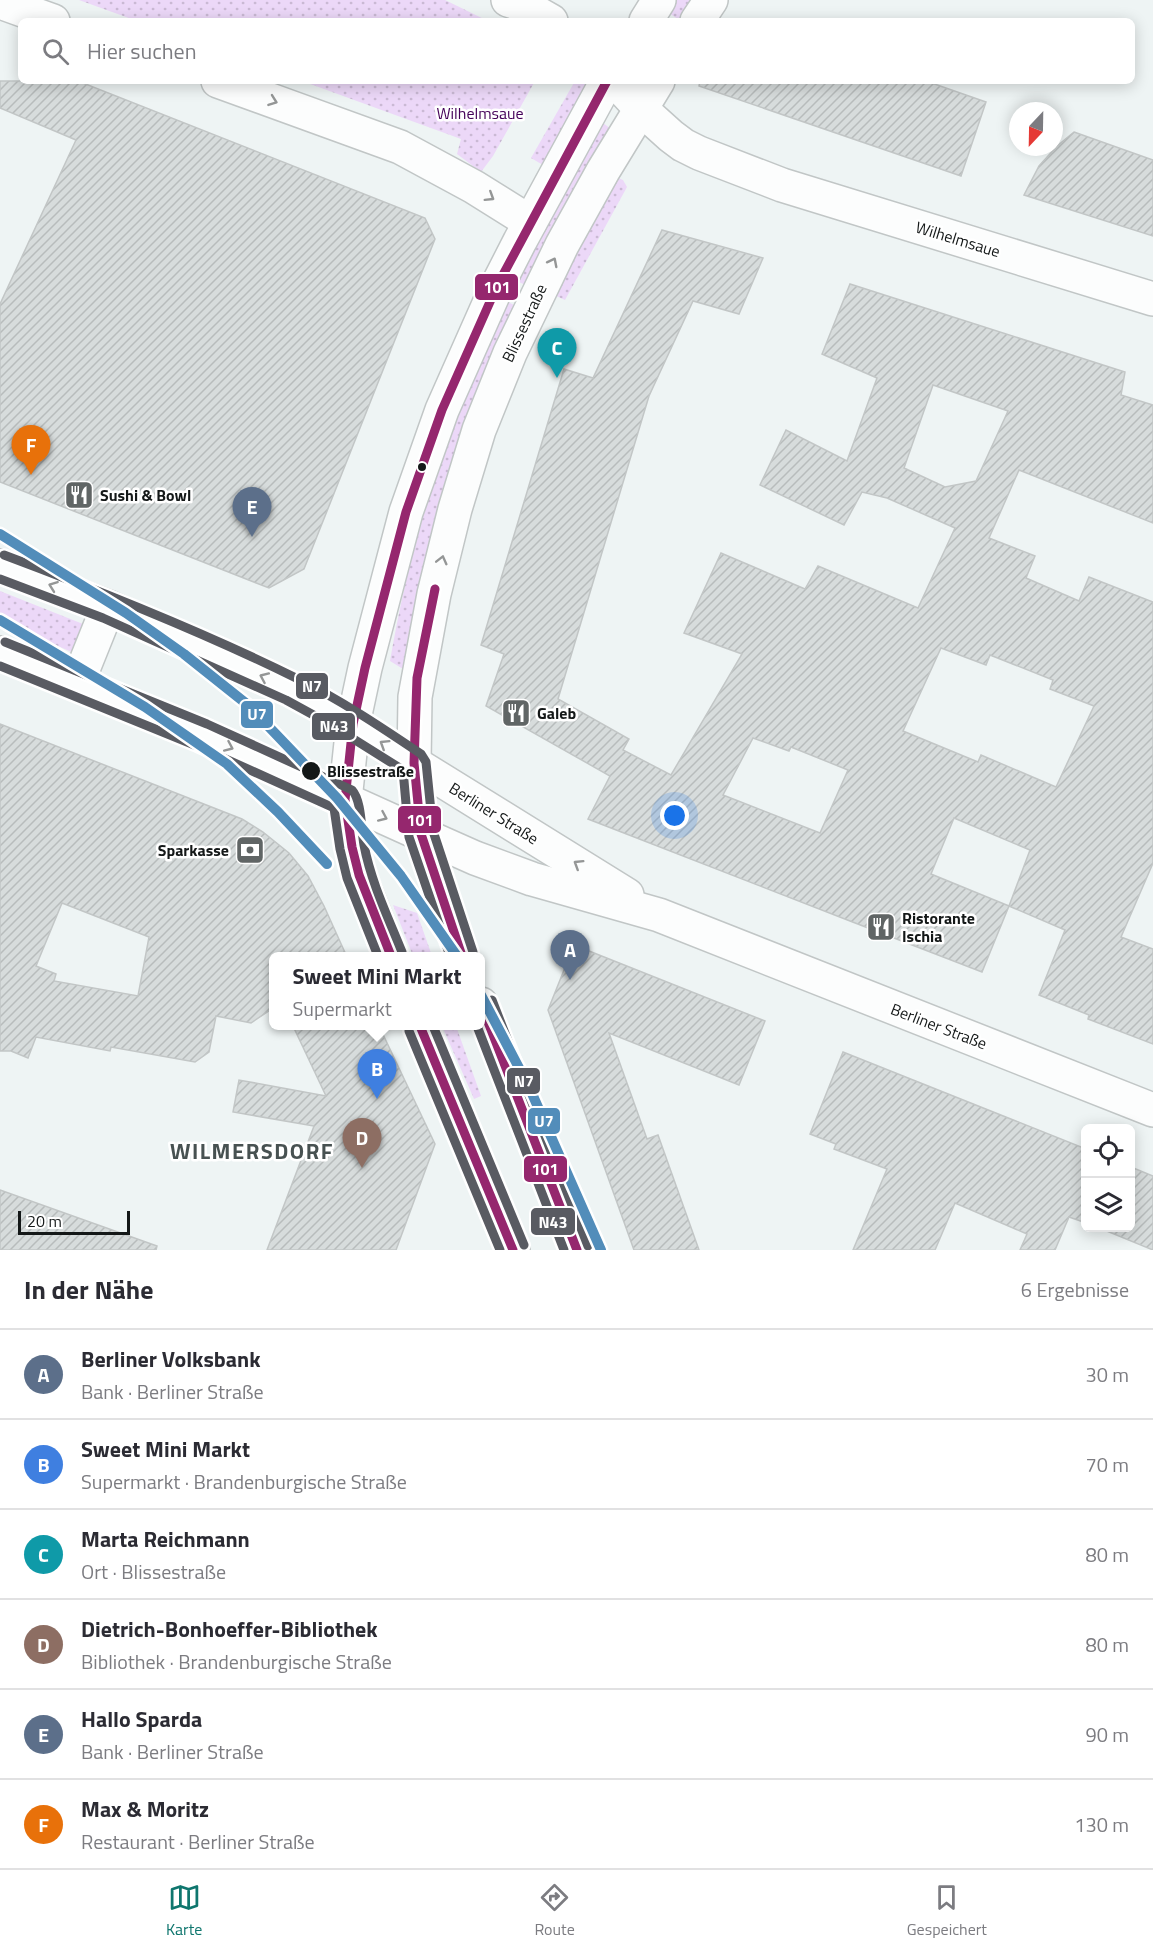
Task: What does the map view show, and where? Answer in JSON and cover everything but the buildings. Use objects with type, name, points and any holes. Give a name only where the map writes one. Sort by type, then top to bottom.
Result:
[{"type":"main road","points":[[508,0],[523,5],[545,18]]},
{"type":"main road","points":[[648,18],[659,0]]},
{"type":"main road","points":[[699,18],[711,0]]},
{"type":"main road","points":[[0,2],[45,18]]},
{"type":"main road","points":[[226,84],[400,147],[474,187],[530,222]]},
{"type":"main road","points":[[389,952],[359,875],[345,800],[353,724],[365,668],[406,512],[442,410],[497,286],[605,84]]},
{"type":"main road","name":"Wilhelmsaue","points":[[618,84],[641,109],[683,145],[782,185],[1153,299]]},
{"type":"main road","name":"Blissestraße","points":[[460,952],[421,834],[414,763],[417,678],[434,594],[450,530],[480,430],[493,393],[533,301],[567,236],[656,84]]},
{"type":"main road","name":"Berliner Straße","points":[[0,566],[108,607],[291,689],[353,724],[659,915]]},
{"type":"main road","points":[[77,684],[108,607]]},
{"type":"main road","name":"Berliner Straße","points":[[0,653],[202,735],[421,834],[532,879],[659,915],[1153,1110]]},
{"type":"main road","points":[[485,1017],[577,1250]]},
{"type":"main road","points":[[422,1030],[513,1250]]},
{"type":"green space","points":[[79,0],[445,0],[482,18],[129,18]]},
{"type":"green space","points":[[675,0],[694,0],[683,18],[676,18],[667,12]]},
{"type":"green space","name":"Wilhelmsaue","points":[[310,84],[533,84],[493,156],[481,172],[457,154],[461,139]]},
{"type":"green space","points":[[573,84],[588,84],[543,165],[531,158]]},
{"type":"green space","points":[[603,123],[611,129],[526,285],[516,281]]},
{"type":"green space","points":[[618,178],[623,180],[627,187],[565,300],[552,294]]},
{"type":"green space","points":[[506,301],[516,306],[463,428],[453,457],[428,547],[403,669],[390,661],[408,571],[424,511],[454,423]]},
{"type":"green space","points":[[0,591],[86,626],[74,653],[0,621]]},
{"type":"green space","points":[[393,905],[417,913],[431,952],[411,952]]},
{"type":"green space","points":[[444,1030],[457,1030],[481,1096],[474,1099]]},
{"type":"transit line","name":"101","points":[[389,952],[359,875],[345,800],[353,724],[365,668],[406,512],[442,410],[497,286],[605,84]]},
{"type":"transit line","name":"U7","points":[[0,534],[126,613],[184,654],[248,705],[337,798],[401,876],[454,952]]},
{"type":"transit line","name":"N7","points":[[4,555],[152,613],[296,678],[328,695],[421,754],[426,762],[433,831],[473,952]]},
{"type":"transit line","name":"N43","points":[[0,579],[103,618],[286,700],[328,723],[403,770],[409,837],[449,952]]},
{"type":"transit line","name":"101","points":[[435,589],[417,678],[414,763],[421,834],[461,952]]},
{"type":"transit line","name":"U7","points":[[0,620],[145,707],[227,764],[278,812],[327,864]]},
{"type":"transit line","name":"N7","points":[[5,642],[207,724],[352,790],[358,801],[364,845],[371,872],[402,952]]},
{"type":"transit line","name":"N43","points":[[0,666],[197,746],[334,808],[347,878],[376,952]]},
{"type":"transit line","name":"N7","points":[[492,1000],[588,1246]]},
{"type":"transit line","name":"U7","points":[[485,1003],[530,1089],[601,1250]]},
{"type":"transit line","name":"101","points":[[485,1014],[577,1250]]},
{"type":"transit line","name":"101","points":[[422,1030],[513,1250]]},
{"type":"transit line","name":"N7","points":[[435,1030],[524,1245]]},
{"type":"transit line","name":"N43","points":[[479,1030],[564,1250]]},
{"type":"transit line","name":"N43","points":[[409,1031],[500,1250]]},
{"type":"place","name":"Marta Reichmann","points":[[557,378]]},
{"type":"place","name":"Max & Moritz","points":[[31,475]]},
{"type":"place","name":"Sushi & Bowl","points":[[79,495]]},
{"type":"place","name":"Hallo Sparda","points":[[252,537]]},
{"type":"place","name":"Galeb","points":[[516,713]]},
{"type":"place","name":"Blissestraße","points":[[311,771]]},
{"type":"place","name":"Sparkasse","points":[[250,850]]},
{"type":"place","name":"Ristorante Ischia","points":[[881,927]]},
{"type":"place","name":"Berliner Volksbank","points":[[570,980]]},
{"type":"place","name":"Sweet Mini Markt","points":[[377,1099]]},
{"type":"place","name":"Dietrich-Bonhoeffer-Bibliothek","points":[[362,1168]]},
{"type":"district","name":"WILMERSDORF","points":[[252,1151]]}]
